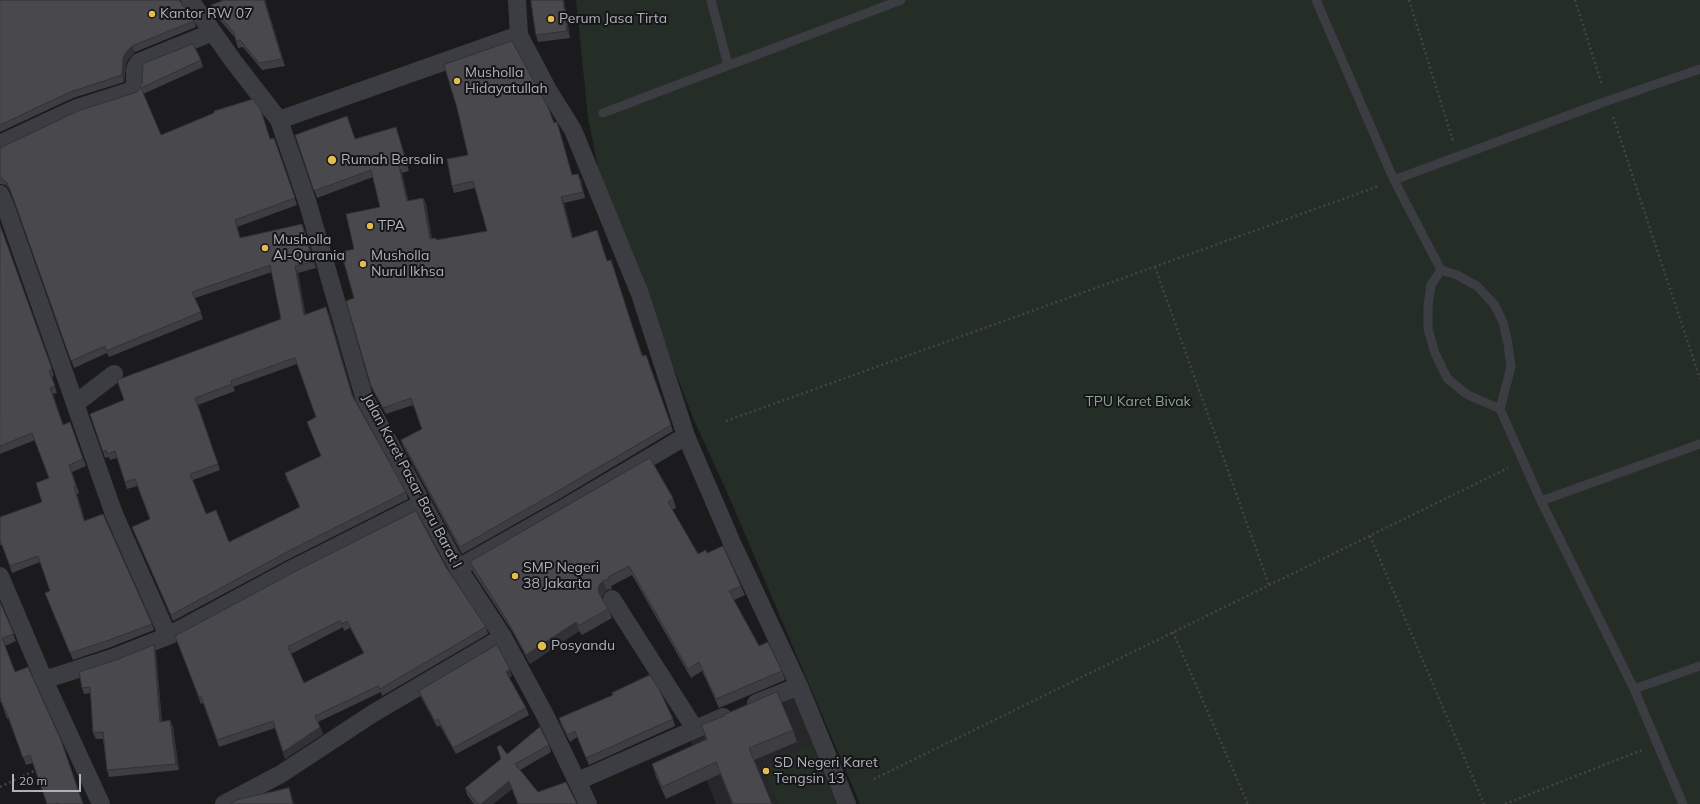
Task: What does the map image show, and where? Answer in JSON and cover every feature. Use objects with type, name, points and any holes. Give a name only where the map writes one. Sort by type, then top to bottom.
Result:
[{"type":"street","name":"Jalan Karet Pasar Baru Barat I","points":[[190,0],[279,120],[308,204],[364,397],[458,568],[502,637],[546,717],[588,804]]},
{"type":"street","points":[[517,0],[519,35],[533,63],[573,130],[640,294],[686,436],[732,543],[799,686],[847,804]]},
{"type":"street","points":[[0,144],[76,108],[133,90],[135,83],[135,68],[139,62],[213,32]]},
{"type":"street","points":[[279,120],[519,35]]},
{"type":"street","points":[[0,194],[114,514],[168,636]]},
{"type":"street","points":[[74,404],[114,374]]},
{"type":"street","points":[[458,568],[560,511],[686,436]]},
{"type":"street","points":[[44,680],[115,657],[168,636],[294,568],[423,503]]},
{"type":"street","points":[[0,577],[44,680],[101,804]]},
{"type":"street","points":[[612,599],[695,729]]},
{"type":"street","points":[[224,804],[281,774],[372,714],[502,637]]},
{"type":"street","points":[[578,781],[695,729],[799,686]]},
{"type":"lane","points":[[711,0],[728,66]]},
{"type":"lane","points":[[603,113],[901,0]]},
{"type":"lane","points":[[1316,0],[1394,180],[1441,270],[1457,275],[1477,286],[1494,304],[1503,322],[1508,344],[1510,367],[1500,409],[1541,501],[1634,689],[1683,804]]},
{"type":"lane","points":[[1394,180],[1607,101],[1700,69]]},
{"type":"lane","points":[[1441,270],[1430,285],[1428,306],[1428,329],[1435,353],[1447,378],[1466,394],[1500,409]]},
{"type":"lane","points":[[1541,501],[1700,444]]},
{"type":"lane","points":[[1634,689],[1700,666]]},
{"type":"path","points":[[1409,0],[1458,156]]},
{"type":"path","points":[[1575,0],[1607,101],[1700,379]]},
{"type":"path","points":[[726,421],[1394,180]]},
{"type":"path","points":[[1155,267],[1269,586]]},
{"type":"path","points":[[874,780],[1523,460]]},
{"type":"path","points":[[1370,535],[1484,804]]},
{"type":"path","points":[[1174,632],[1248,804]]},
{"type":"path","points":[[1505,804],[1657,744]]},
{"type":"path","points":[[0,787],[41,768]]},
{"type":"shaded area","name":"SD Negeri Karet Tengsin 13","points":[[797,693],[843,804],[716,804],[689,737]]},
{"type":"green space","name":"TPU Karet Bivak","points":[[576,0],[1700,0],[1700,804],[860,804],[727,492],[693,418],[599,172],[588,118]]},
{"type":"green space","points":[[812,745],[836,804],[778,804],[763,766]]},
{"type":"building","points":[[0,0],[179,0],[194,21],[132,46],[123,58],[122,75],[70,92],[0,125]]},
{"type":"building","points":[[221,0],[264,0],[282,59],[259,63],[240,40],[236,41],[234,33],[211,5],[222,1]]},
{"type":"building","name":"Perum Jasa Tirta","points":[[531,0],[563,0],[567,31],[536,35]]},
{"type":"building","points":[[512,41],[548,107],[554,123],[557,122],[572,175],[578,174],[583,192],[561,197],[572,238],[597,230],[607,261],[611,260],[642,356],[646,355],[671,425],[460,547],[401,440],[422,429],[411,398],[383,408],[371,386],[346,301],[354,298],[341,252],[354,249],[346,214],[380,207],[371,170],[314,191],[295,135],[347,116],[355,139],[396,127],[407,164],[399,166],[407,201],[423,198],[430,239],[436,238],[436,240],[487,231],[473,181],[452,186],[447,159],[468,155],[457,108],[444,65]]},
{"type":"building","points":[[193,44],[201,60],[141,88],[161,135],[214,113],[214,111],[253,99],[261,110],[270,139],[274,138],[295,198],[235,220],[240,238],[302,224],[313,262],[295,266],[304,315],[326,307],[352,395],[406,492],[287,552],[171,615],[132,527],[150,519],[135,479],[125,482],[115,451],[107,454],[106,450],[103,452],[90,414],[124,400],[117,380],[281,319],[270,265],[192,292],[201,312],[106,351],[105,346],[71,361],[12,195],[7,183],[0,177],[0,147],[78,111],[138,91],[142,84],[143,64]],"holes":[[[295,358],[316,417],[307,422],[321,456],[285,473],[300,507],[229,542],[216,510],[206,514],[190,474],[218,464],[195,398],[232,384],[231,381]]]},
{"type":"building","points":[[0,225],[52,369],[49,371],[55,386],[50,388],[63,425],[70,422],[83,459],[69,465],[84,521],[103,514],[152,624],[70,653],[45,593],[50,591],[38,556],[10,566],[0,540],[0,517],[42,502],[36,483],[49,478],[32,433],[0,446]]},
{"type":"building","points":[[650,458],[673,498],[668,502],[698,554],[706,550],[707,553],[723,546],[741,586],[729,591],[759,646],[768,642],[782,671],[716,699],[699,662],[688,669],[629,566],[608,577],[609,579],[603,581],[599,585],[598,590],[608,609],[578,626],[576,622],[526,655],[508,622],[470,562]]},
{"type":"building","points":[[416,511],[446,567],[486,627],[380,689],[378,686],[315,716],[320,727],[283,752],[273,721],[217,740],[201,696],[199,697],[175,636],[296,571]],"holes":[[[340,621],[342,624],[347,621],[364,653],[304,683],[288,647]]]},
{"type":"building","points":[[0,602],[14,634],[2,638],[15,672],[28,667],[61,740],[83,804],[47,804],[30,755],[23,758],[0,698]]},
{"type":"building","points":[[154,645],[160,722],[170,720],[176,764],[107,770],[103,732],[93,733],[90,687],[82,688],[79,672],[116,660]]},
{"type":"building","points":[[497,645],[510,669],[506,672],[526,708],[453,748],[438,719],[435,721],[419,691]]},
{"type":"building","points":[[650,675],[659,689],[673,719],[586,758],[575,731],[567,735],[559,718],[613,695],[612,693]]},
{"type":"building","points":[[777,692],[793,730],[749,748],[772,804],[733,804],[716,762],[662,787],[652,764],[707,739],[701,725]]},
{"type":"building","points":[[540,727],[549,745],[515,764],[538,792],[566,782],[577,804],[518,804],[509,781],[481,804],[478,804],[465,788],[501,759],[497,747],[500,745],[507,754]]},
{"type":"building","points":[[289,788],[293,804],[230,804],[237,800]]},
{"type":"place","name":"Kantor RW 07","points":[[152,14]]},
{"type":"place","name":"Perum Jasa Tirta","points":[[551,19]]},
{"type":"place","name":"Musholla Hidayatullah","points":[[457,81]]},
{"type":"place","name":"Rumah Bersalin","points":[[332,160]]},
{"type":"place","name":"TPA","points":[[370,226]]},
{"type":"place","name":"Musholla Al-Qurania","points":[[265,248]]},
{"type":"place","name":"Musholla Nurul Ikhsa","points":[[363,264]]},
{"type":"place","name":"SMP Negeri 38 Jakarta","points":[[515,576]]},
{"type":"place","name":"Posyandu","points":[[542,646]]},
{"type":"place","name":"SD Negeri Karet Tengsin 13","points":[[766,771]]}]
